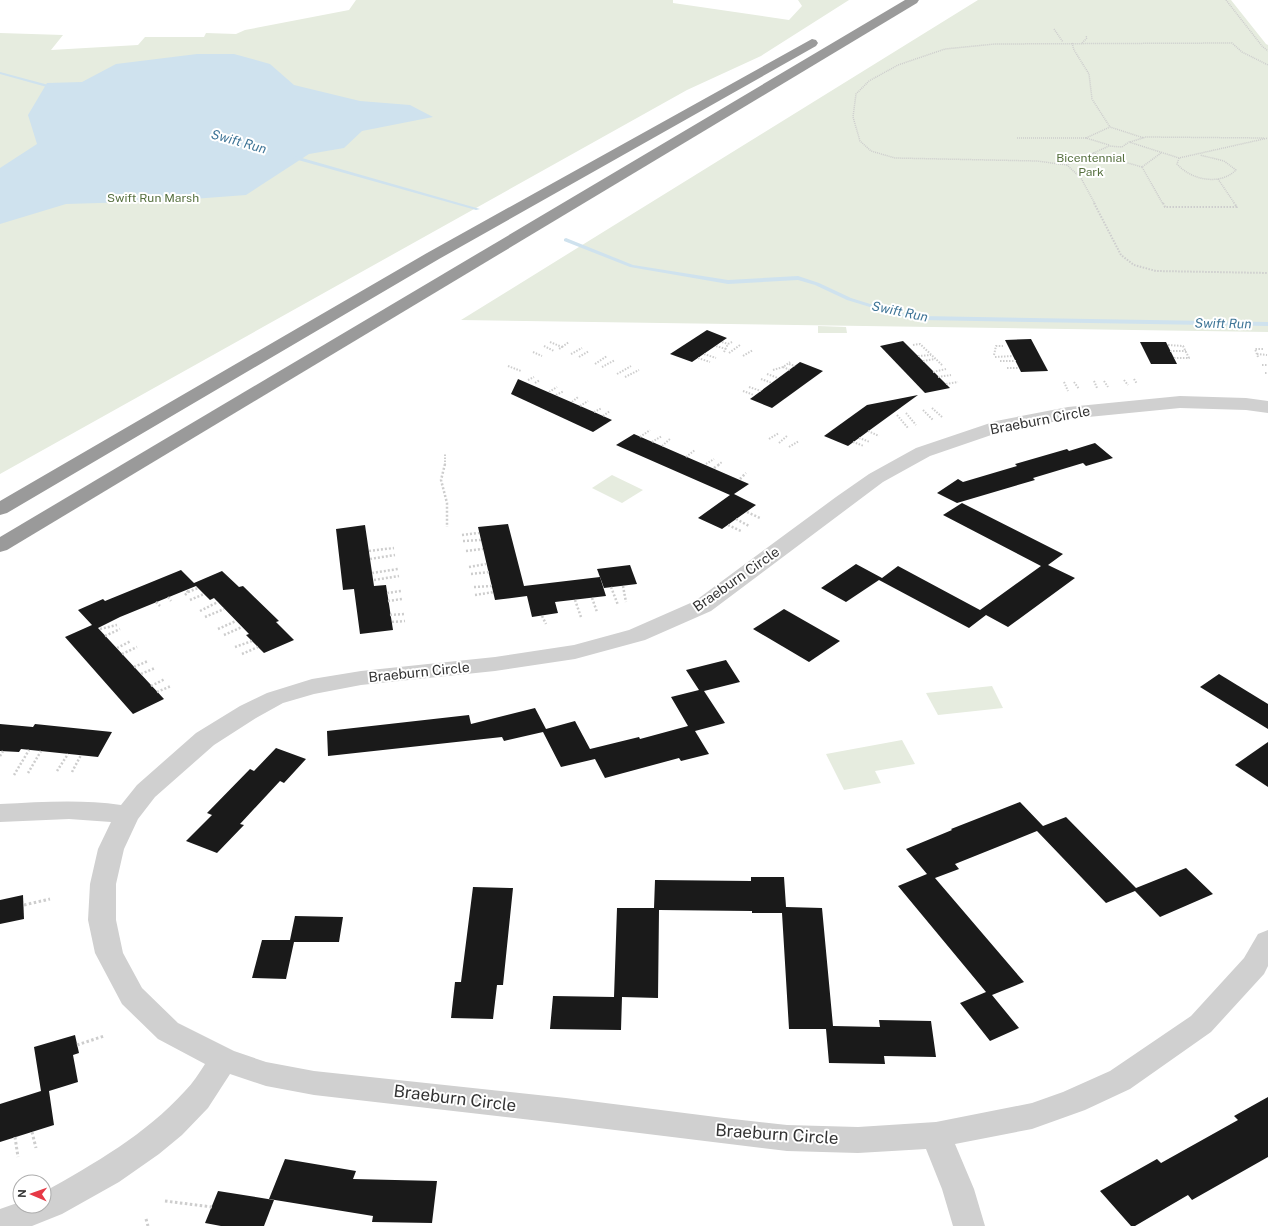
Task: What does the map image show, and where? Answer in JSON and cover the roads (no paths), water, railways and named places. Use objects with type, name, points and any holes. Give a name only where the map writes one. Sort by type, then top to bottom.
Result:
[{"type":"highway","points":[[0,509],[433,256],[809,45],[885,0]]},
{"type":"highway","points":[[0,546],[541,221],[913,0]]},
{"type":"street","name":"Braeburn Circle","points":[[1268,407],[1246,404],[1180,402],[1122,406],[1068,413],[996,427],[924,452],[876,478],[703,606],[637,635],[574,652],[495,664],[361,678],[312,687],[275,698],[255,708],[205,738],[151,786],[127,815],[111,849],[103,884],[102,920],[109,953],[132,996],[168,1031],[224,1060],[266,1074],[314,1083],[566,1111],[724,1132],[787,1138],[858,1140],[936,1135],[1032,1116],[1074,1101],[1120,1080],[1201,1024],[1254,966],[1268,941]]},
{"type":"street","points":[[0,813],[69,810],[99,811],[127,815]]},
{"type":"street","points":[[0,1224],[51,1204],[108,1172],[148,1145],[171,1126],[197,1099],[224,1060]]},
{"type":"street","points":[[936,1135],[958,1189],[968,1226]]},
{"type":"water","points":[[197,54],[234,54],[270,64],[294,85],[360,101],[410,105],[433,117],[362,131],[344,148],[309,154],[246,195],[166,201],[66,204],[0,224],[0,168],[37,144],[28,115],[47,83],[82,82],[116,64]]},
{"type":"waterway","name":"Swift Run","points":[[0,73],[54,88]]},
{"type":"waterway","name":"Swift Run","points":[[293,157],[478,209]]},
{"type":"waterway","name":"Swift Run","points":[[566,240],[632,266],[728,282],[798,278],[817,284],[849,299],[898,314],[921,318],[1268,324]]},
{"type":"park label","name":"Bicentennial Park","points":[[1091,165]]},
{"type":"park label","name":"Swift Run Marsh","points":[[153,198]]}]
